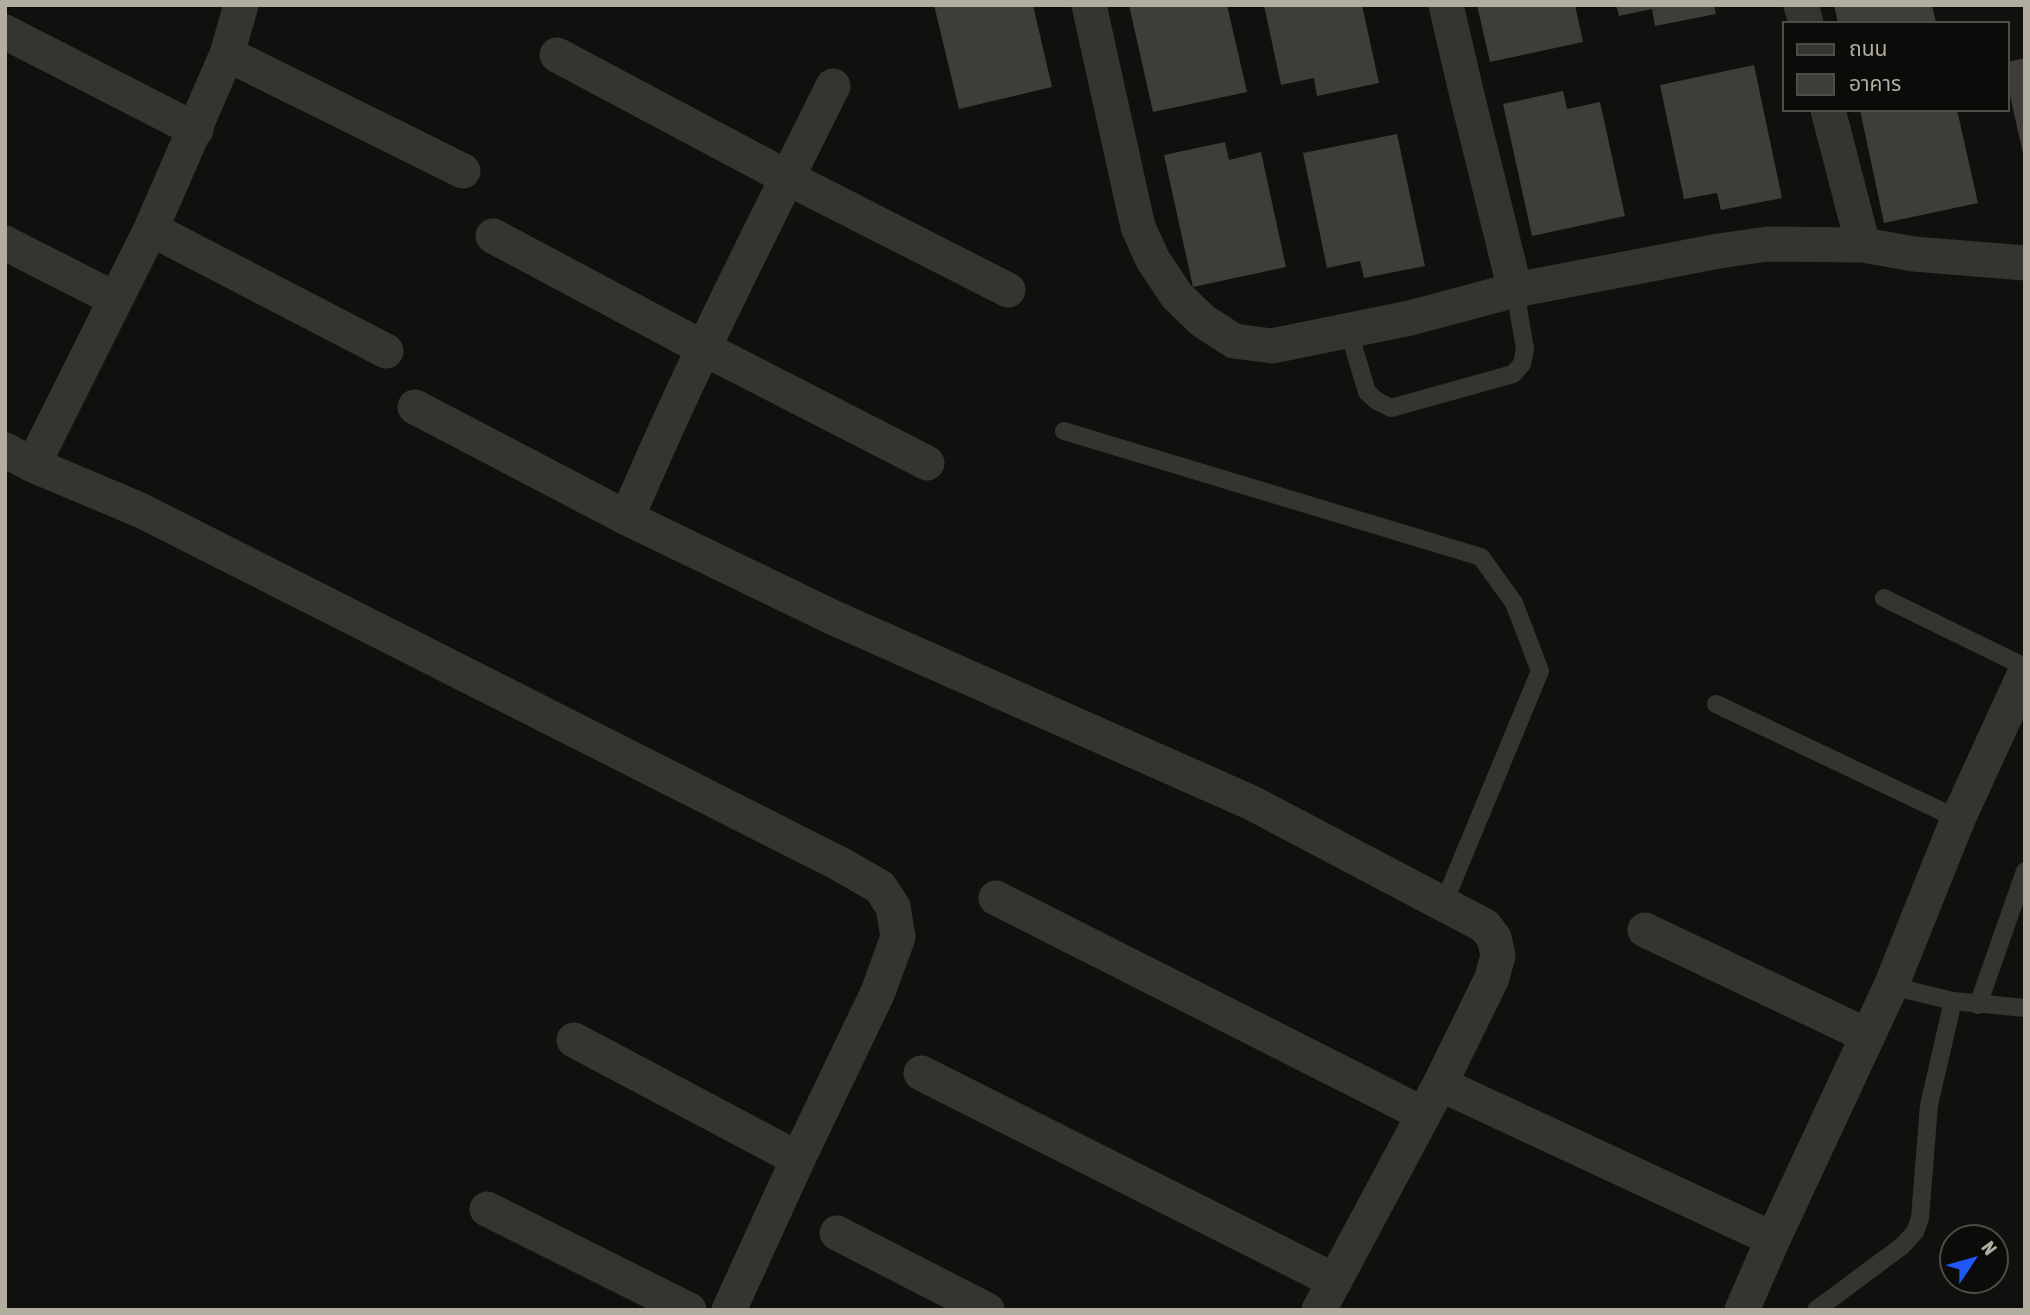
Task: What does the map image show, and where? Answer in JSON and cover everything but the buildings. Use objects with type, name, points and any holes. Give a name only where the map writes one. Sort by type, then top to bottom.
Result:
[{"type":"street","points":[[241,5],[227,54],[151,229],[115,299],[19,457],[152,517],[841,864],[880,887],[894,907],[898,937],[878,992],[729,1310]]},
{"type":"street","points":[[1089,5],[1138,227],[1153,260],[1177,296],[1203,321],[1234,341],[1272,346],[1349,332],[1515,290],[1767,244],[1863,245],[1914,254],[2025,263]]},
{"type":"street","points":[[1446,5],[1515,290]]},
{"type":"street","points":[[5,32],[196,130]]},
{"type":"street","points":[[227,54],[463,171]]},
{"type":"street","points":[[557,55],[788,178],[1008,290]]},
{"type":"street","points":[[626,518],[833,86]]},
{"type":"street","points":[[1829,112],[1863,245]]},
{"type":"street","points":[[151,229],[386,351]]},
{"type":"street","points":[[493,236],[927,463]]},
{"type":"street","points":[[5,243],[115,299]]},
{"type":"street","points":[[415,407],[626,518],[832,617],[1252,803],[1485,926],[1494,938],[1499,955],[1492,978],[1440,1084],[1327,1296],[921,1073]]},
{"type":"street","points":[[1742,1310],[1891,986],[1958,819],[2025,673]]},
{"type":"street","points":[[996,898],[1423,1114]]},
{"type":"street","points":[[1645,930],[1868,1036]]},
{"type":"street","points":[[574,1040],[798,1159]]},
{"type":"street","points":[[1440,1084],[1773,1239]]},
{"type":"street","points":[[486,1209],[689,1310]]},
{"type":"street","points":[[837,1233],[987,1310]]},
{"type":"lane","points":[[1349,332],[1367,392],[1391,408],[1513,374],[1522,364],[1525,349],[1515,290]]},
{"type":"lane","points":[[1064,431],[1481,557],[1514,603],[1540,671],[1443,905]]},
{"type":"lane","points":[[1884,598],[2025,667]]},
{"type":"lane","points":[[1716,704],[1958,819]]},
{"type":"lane","points":[[1978,1005],[2025,871]]},
{"type":"lane","points":[[1891,986],[1978,1005],[2025,1007]]},
{"type":"lane","points":[[1816,1310],[1902,1246],[1915,1232],[1920,1218],[1929,1105],[1953,1001]]}]
